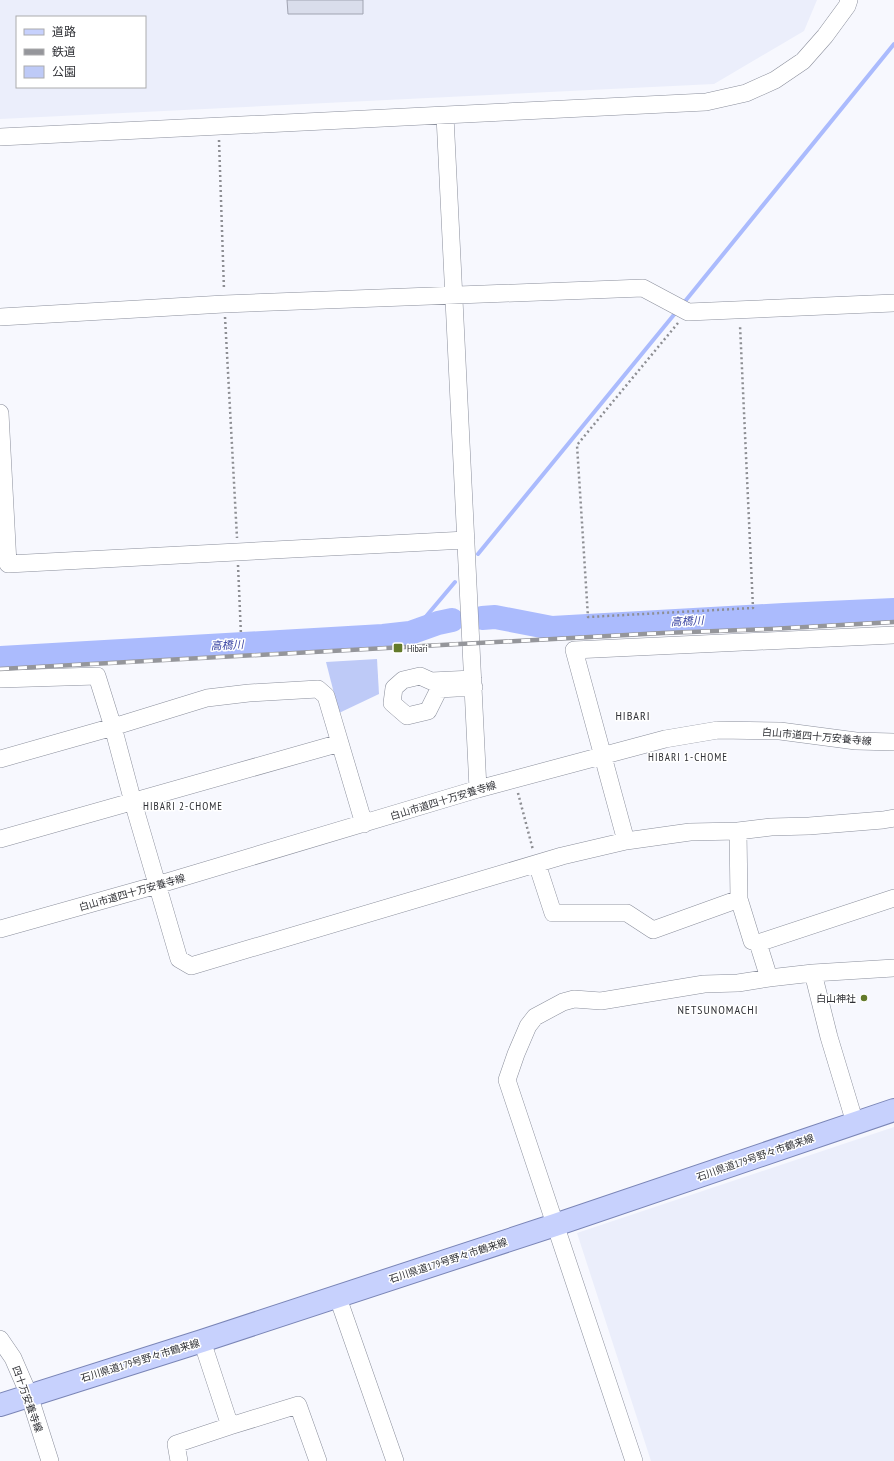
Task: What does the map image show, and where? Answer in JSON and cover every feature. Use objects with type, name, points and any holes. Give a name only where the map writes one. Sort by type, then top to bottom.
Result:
[{"type":"main road","name":"石川県道179号野々市鶴来線","points":[[0,1405],[29,1394],[202,1341],[338,1295],[555,1225],[894,1110]]},
{"type":"street","points":[[0,137],[706,102],[746,93],[775,80],[803,61],[825,36],[847,6],[849,0]]},
{"type":"street","points":[[444,116],[474,683],[478,789]]},
{"type":"street","points":[[0,317],[224,304],[643,288],[682,309],[740,311],[894,302]]},
{"type":"street","points":[[0,413],[8,564],[466,540]]},
{"type":"street","points":[[626,841],[574,650],[894,635]]},
{"type":"street","points":[[0,679],[97,676],[179,959],[191,966],[562,856],[626,841],[690,832],[738,831],[771,827],[809,826],[894,818]]},
{"type":"street","points":[[0,759],[113,727],[207,698],[249,693],[318,689],[326,696],[364,824]]},
{"type":"street","name":"白山市道四十万安養寺線","points":[[0,930],[364,824],[478,789],[664,739],[718,730],[780,731],[856,742],[894,742]]},
{"type":"street","points":[[0,839],[340,743]]},
{"type":"street","points":[[738,831],[739,899],[752,941],[758,943],[894,898]]},
{"type":"street","points":[[537,864],[553,913],[627,913],[653,930],[739,899]]},
{"type":"street","points":[[758,943],[769,978]]},
{"type":"street","points":[[634,1461],[507,1080],[528,1026],[535,1017],[563,1002],[574,999],[601,1002],[704,984],[738,983],[813,973],[894,968]]},
{"type":"street","points":[[813,973],[829,1037],[855,1123]]},
{"type":"street","points":[[338,1295],[395,1461]]},
{"type":"street","name":"四十万安養寺線","points":[[0,1339],[13,1358],[29,1394],[50,1461]]},
{"type":"street","points":[[202,1341],[230,1426]]},
{"type":"street","points":[[178,1461],[176,1444],[298,1405],[318,1461]]},
{"type":"path","points":[[218,127],[224,304],[242,635]]},
{"type":"path","points":[[682,309],[577,445],[588,617],[753,608],[740,311]]},
{"type":"path","points":[[514,779],[537,864]]},
{"type":"shaded area","points":[[0,0],[817,0],[804,31],[714,84],[0,119]]},
{"type":"shaded area","points":[[894,1127],[894,1461],[651,1461],[577,1233]]},
{"type":"green space","points":[[377,659],[379,694],[339,713],[326,662]]},
{"type":"building","points":[[287,0],[363,0],[363,14],[288,14]]},
{"type":"waterway","points":[[682,305],[894,44]]},
{"type":"waterway","points":[[478,554],[677,311]]},
{"type":"waterway","points":[[410,633],[455,582]]},
{"type":"waterway","name":"高橋川","points":[[482,618],[495,617],[552,628],[894,610]]},
{"type":"waterway","name":"高橋川","points":[[0,658],[383,636],[410,633],[438,623],[452,620]]},
{"type":"railway","points":[[0,669],[894,622]]},
{"type":"place","name":"Hibari","points":[[398,648]]},
{"type":"place","name":"白山神社","points":[[864,998]]},
{"type":"district","name":"HIBARI","points":[[633,716]]},
{"type":"district","name":"HIBARI 1-CHOME","points":[[688,757]]},
{"type":"district","name":"HIBARI 2-CHOME","points":[[183,806]]},
{"type":"district","name":"NETSUNOMACHI","points":[[718,1010]]}]
